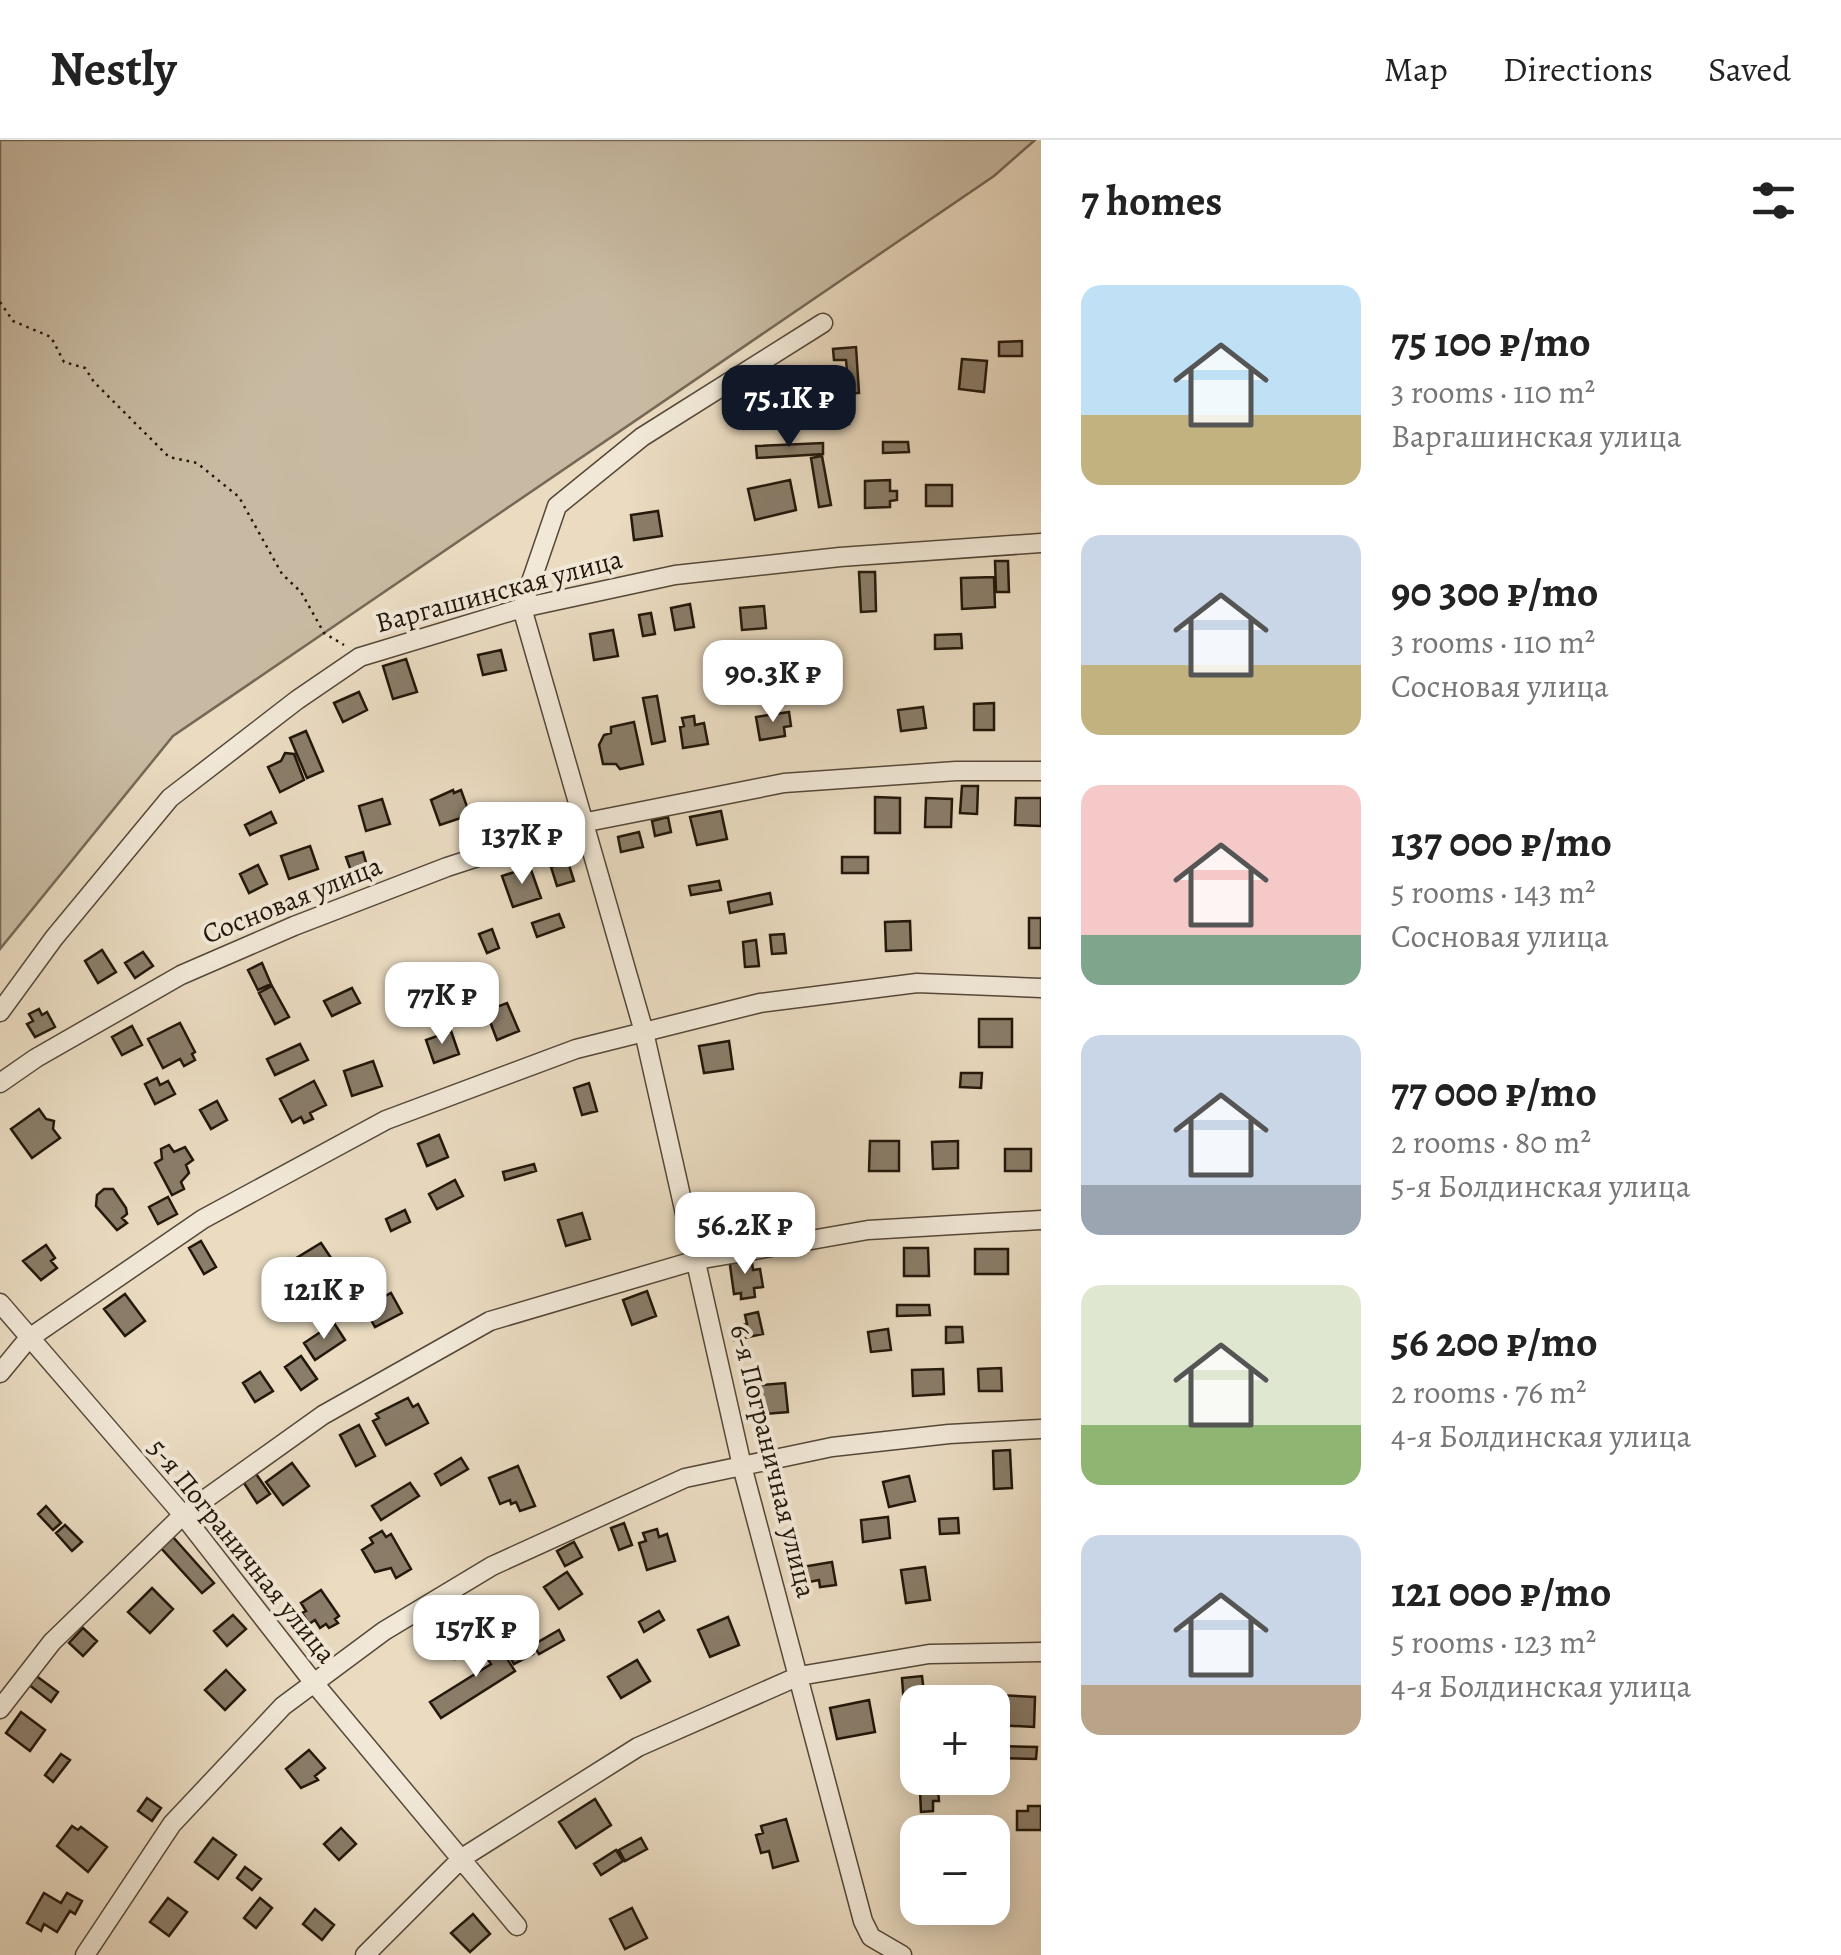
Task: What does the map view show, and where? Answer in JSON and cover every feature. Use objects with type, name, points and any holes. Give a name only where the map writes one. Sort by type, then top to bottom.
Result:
[{"type":"street","points":[[522,608],[557,506],[642,437],[823,324]]},
{"type":"street","name":"Варгашинская улица","points":[[0,1012],[54,938],[170,798],[360,657],[522,608],[675,575],[840,557],[1041,543]]},
{"type":"street","name":"6-я Пограничная улица","points":[[522,608],[644,1032],[742,1466],[863,1921],[871,1937],[902,1955]]},
{"type":"street","name":"Сосновая улица","points":[[0,1083],[36,1058],[182,975],[294,926],[447,867],[582,823],[784,783],[956,771],[1041,771]]},
{"type":"street","points":[[0,1373],[28,1339],[203,1218],[386,1120],[576,1049],[760,1003],[917,983],[1041,988]]},
{"type":"street","points":[[0,1710],[52,1642],[183,1515],[323,1415],[490,1320],[697,1260],[868,1230],[1041,1220]]},
{"type":"street","name":"5-я Пограничная улица","points":[[0,1303],[183,1515],[314,1684],[518,1926]]},
{"type":"street","points":[[85,1955],[172,1824],[283,1706],[384,1631],[492,1566],[685,1478],[832,1447],[1041,1429]]},
{"type":"street","points":[[365,1955],[462,1858],[638,1746],[799,1676],[929,1654],[1041,1652]]},
{"type":"path","points":[[0,302],[13,321],[51,338],[64,362],[85,368],[94,382],[169,456],[197,463],[239,497],[282,574],[301,592],[324,633],[346,646]]},
{"type":"shaded area","points":[[0,140],[1035,140],[994,176],[173,736],[0,949]]},
{"type":"building","points":[[1022,341],[1022,356],[999,356],[999,342]]},
{"type":"building","points":[[856,347],[859,393],[849,394],[846,360],[834,360],[833,349]]},
{"type":"building","points":[[962,359],[987,361],[984,392],[959,389]]},
{"type":"building","points":[[848,399],[849,424],[833,425],[831,400]]},
{"type":"building","points":[[883,442],[908,442],[909,452],[883,453]]},
{"type":"building","points":[[823,443],[823,454],[757,458],[756,446]]},
{"type":"building","points":[[822,456],[831,505],[819,507],[811,458]]},
{"type":"building","points":[[790,480],[796,510],[755,520],[748,489]]},
{"type":"building","points":[[890,480],[890,491],[897,491],[897,500],[890,501],[890,507],[865,508],[865,481]]},
{"type":"building","points":[[926,485],[952,485],[952,506],[926,506]]},
{"type":"building","points":[[658,511],[662,536],[634,540],[631,515]]},
{"type":"building","points":[[995,561],[1008,561],[1009,592],[996,592]]},
{"type":"building","points":[[859,572],[875,572],[876,611],[861,612]]},
{"type":"building","points":[[994,577],[995,607],[962,609],[961,578]]},
{"type":"building","points":[[690,604],[694,627],[675,630],[671,608]]},
{"type":"building","points":[[764,606],[766,628],[742,630],[740,608]]},
{"type":"building","points":[[651,613],[655,634],[643,636],[639,615]]},
{"type":"building","points":[[613,630],[618,656],[594,660],[590,634]]},
{"type":"building","points":[[961,634],[962,648],[935,649],[935,635]]},
{"type":"building","points":[[501,650],[506,670],[483,675],[478,655]]},
{"type":"building","points":[[406,659],[417,692],[393,699],[383,666]]},
{"type":"building","points":[[359,692],[367,710],[343,722],[334,703]]},
{"type":"building","points":[[657,696],[665,741],[652,744],[643,698]]},
{"type":"building","points":[[994,703],[994,730],[974,730],[974,704]]},
{"type":"building","points":[[923,707],[926,728],[901,731],[898,710]]},
{"type":"building","points":[[789,712],[791,726],[784,727],[785,736],[760,740],[756,717]]},
{"type":"building","points":[[694,716],[695,725],[704,723],[708,744],[683,748],[682,718]]},
{"type":"building","points":[[634,722],[643,764],[620,769],[616,764],[603,764],[599,745],[604,735],[611,733],[611,727]]},
{"type":"building","points":[[306,731],[323,771],[307,778],[290,738]]},
{"type":"building","points":[[285,753],[294,754],[304,780],[280,792],[268,767],[281,761]]},
{"type":"building","points":[[962,786],[978,786],[977,814],[960,813]]},
{"type":"building","points":[[461,790],[470,815],[440,825],[431,800]]},
{"type":"building","points":[[875,797],[900,798],[900,833],[875,833]]},
{"type":"building","points":[[926,798],[952,799],[951,827],[925,827]]},
{"type":"building","points":[[1016,798],[1041,798],[1041,826],[1015,825]]},
{"type":"building","points":[[382,799],[390,824],[366,831],[359,806]]},
{"type":"building","points":[[721,811],[727,839],[697,845],[690,817]]},
{"type":"building","points":[[271,812],[276,823],[250,835],[245,825]]},
{"type":"building","points":[[668,817],[671,832],[655,836],[652,821]]},
{"type":"building","points":[[639,832],[643,847],[621,852],[618,837]]},
{"type":"building","points":[[310,846],[318,869],[289,879],[281,856]]},
{"type":"building","points":[[363,852],[367,866],[351,871],[346,857]]},
{"type":"building","points":[[842,857],[868,857],[868,873],[842,873]]},
{"type":"building","points":[[568,862],[574,881],[557,886],[551,867]]},
{"type":"building","points":[[258,865],[267,884],[249,893],[240,874]]},
{"type":"building","points":[[530,867],[541,898],[513,907],[502,876]]},
{"type":"building","points":[[719,881],[721,890],[691,895],[689,886]]},
{"type":"building","points":[[770,893],[772,904],[730,913],[728,902]]},
{"type":"building","points":[[559,914],[564,927],[537,937],[532,923]]},
{"type":"building","points":[[1029,918],[1041,918],[1041,948],[1029,948]]},
{"type":"building","points":[[910,921],[911,950],[886,951],[885,922]]},
{"type":"building","points":[[492,929],[499,948],[487,953],[479,934]]},
{"type":"building","points":[[784,934],[786,953],[772,954],[770,935]]},
{"type":"building","points":[[756,940],[759,966],[745,967],[743,942]]},
{"type":"building","points":[[102,950],[116,972],[98,983],[85,961]]},
{"type":"building","points":[[143,952],[153,966],[135,978],[125,963]]},
{"type":"building","points":[[262,963],[271,984],[258,990],[248,970]]},
{"type":"building","points":[[272,986],[289,1017],[275,1024],[259,993]]},
{"type":"building","points":[[352,988],[360,1003],[332,1016],[324,1001]]},
{"type":"building","points":[[507,1003],[519,1031],[497,1040],[486,1011]]},
{"type":"building","points":[[39,1009],[42,1015],[47,1012],[55,1027],[35,1037],[27,1024],[33,1021],[29,1014]]},
{"type":"building","points":[[979,1019],[1012,1019],[1012,1047],[979,1047]]},
{"type":"building","points":[[180,1023],[195,1052],[195,1060],[184,1066],[180,1059],[163,1068],[148,1039]]},
{"type":"building","points":[[132,1026],[142,1045],[122,1055],[112,1037]]},
{"type":"building","points":[[451,1031],[459,1054],[434,1063],[426,1040]]},
{"type":"building","points":[[729,1041],[733,1069],[704,1073],[699,1046]]},
{"type":"building","points":[[300,1044],[308,1060],[275,1075],[267,1059]]},
{"type":"building","points":[[373,1061],[382,1086],[352,1096],[344,1071]]},
{"type":"building","points":[[961,1073],[982,1073],[981,1088],[960,1087]]},
{"type":"building","points":[[157,1078],[160,1085],[168,1081],[175,1094],[155,1104],[145,1084]]},
{"type":"building","points":[[314,1081],[326,1105],[310,1113],[313,1119],[304,1123],[301,1117],[292,1122],[280,1099]]},
{"type":"building","points":[[589,1083],[597,1111],[582,1115],[574,1088]]},
{"type":"building","points":[[217,1101],[227,1120],[211,1129],[200,1110]]},
{"type":"building","points":[[39,1109],[46,1119],[54,1121],[53,1129],[60,1138],[32,1158],[11,1129]]},
{"type":"building","points":[[439,1135],[448,1157],[427,1166],[418,1144]]},
{"type":"building","points":[[870,1141],[899,1141],[899,1171],[869,1171]]},
{"type":"building","points":[[958,1141],[958,1168],[933,1169],[932,1142]]},
{"type":"building","points":[[169,1145],[174,1152],[185,1147],[193,1160],[186,1165],[189,1173],[181,1182],[184,1189],[172,1195],[155,1163],[162,1159],[161,1149]]},
{"type":"building","points":[[1005,1149],[1031,1149],[1031,1171],[1005,1171]]},
{"type":"building","points":[[534,1164],[536,1171],[505,1180],[503,1172]]},
{"type":"building","points":[[455,1180],[463,1196],[437,1209],[429,1194]]},
{"type":"building","points":[[104,1189],[113,1189],[126,1208],[127,1214],[122,1218],[127,1223],[117,1230],[96,1206],[97,1195]]},
{"type":"building","points":[[168,1197],[177,1214],[158,1224],[149,1207]]},
{"type":"building","points":[[405,1210],[410,1222],[391,1231],[386,1219]]},
{"type":"building","points":[[582,1213],[590,1239],[566,1246],[558,1220]]},
{"type":"building","points":[[201,1241],[216,1267],[204,1274],[189,1248]]},
{"type":"building","points":[[321,1243],[333,1261],[302,1281],[290,1262]]},
{"type":"building","points":[[46,1245],[57,1268],[41,1280],[23,1261]]},
{"type":"building","points":[[904,1248],[928,1248],[929,1276],[904,1276]]},
{"type":"building","points":[[975,1249],[1008,1249],[1008,1274],[975,1274]]},
{"type":"building","points":[[751,1255],[753,1270],[760,1269],[763,1287],[754,1288],[755,1297],[741,1299],[741,1293],[734,1294],[729,1258]]},
{"type":"building","points":[[285,1272],[294,1286],[278,1296],[269,1282]]},
{"type":"building","points":[[647,1291],[656,1316],[632,1325],[623,1300]]},
{"type":"building","points":[[391,1293],[402,1313],[375,1327],[364,1307]]},
{"type":"building","points":[[125,1294],[145,1321],[125,1336],[104,1309]]},
{"type":"building","points":[[897,1305],[929,1305],[930,1315],[897,1316]]},
{"type":"building","points":[[758,1312],[763,1334],[734,1340],[731,1328],[747,1324],[745,1315]]},
{"type":"building","points":[[334,1323],[345,1340],[315,1360],[304,1343]]},
{"type":"building","points":[[946,1327],[962,1327],[963,1342],[946,1343]]},
{"type":"building","points":[[888,1329],[891,1350],[871,1352],[868,1332]]},
{"type":"building","points":[[301,1356],[317,1379],[301,1390],[285,1367]]},
{"type":"building","points":[[1001,1368],[1002,1391],[979,1391],[978,1369]]},
{"type":"building","points":[[943,1369],[944,1394],[913,1396],[912,1370]]},
{"type":"building","points":[[260,1372],[273,1391],[255,1402],[243,1383]]},
{"type":"building","points":[[785,1383],[788,1412],[765,1414],[761,1385]]},
{"type":"building","points":[[408,1398],[413,1407],[418,1404],[428,1423],[386,1445],[373,1421],[379,1418],[376,1414]]},
{"type":"building","points":[[359,1425],[375,1456],[356,1466],[340,1435]]},
{"type":"building","points":[[1010,1450],[1012,1488],[994,1489],[993,1451]]},
{"type":"building","points":[[461,1458],[468,1469],[441,1485],[435,1474]]},
{"type":"building","points":[[292,1463],[309,1486],[283,1505],[266,1482]]},
{"type":"building","points":[[518,1466],[535,1506],[520,1511],[516,1502],[500,1504],[489,1478]]},
{"type":"building","points":[[254,1471],[270,1494],[257,1503],[242,1480]]},
{"type":"building","points":[[909,1476],[915,1501],[889,1507],[883,1482]]},
{"type":"building","points":[[410,1483],[419,1496],[381,1520],[372,1506]]},
{"type":"building","points":[[46,1506],[61,1523],[53,1530],[38,1514]]},
{"type":"building","points":[[888,1517],[890,1538],[863,1542],[861,1520]]},
{"type":"building","points":[[958,1518],[959,1533],[940,1534],[939,1519]]},
{"type":"building","points":[[624,1523],[632,1545],[619,1550],[611,1528]]},
{"type":"building","points":[[65,1525],[82,1542],[72,1551],[56,1533]]},
{"type":"building","points":[[657,1529],[659,1537],[667,1534],[675,1561],[647,1570],[639,1543],[646,1541],[643,1533]]},
{"type":"building","points":[[382,1531],[386,1537],[391,1534],[411,1569],[396,1578],[391,1568],[375,1572],[362,1550],[373,1543],[370,1538]]},
{"type":"building","points":[[173,1537],[214,1583],[202,1593],[161,1548]]},
{"type":"building","points":[[574,1542],[582,1557],[565,1566],[557,1551]]},
{"type":"building","points":[[832,1562],[836,1585],[820,1587],[819,1580],[804,1583],[802,1567]]},
{"type":"building","points":[[925,1567],[930,1600],[906,1603],[901,1570]]},
{"type":"building","points":[[567,1572],[582,1594],[559,1609],[544,1587]]},
{"type":"building","points":[[152,1588],[173,1609],[150,1633],[128,1612]]},
{"type":"building","points":[[321,1590],[339,1616],[335,1619],[338,1623],[329,1628],[326,1624],[320,1628],[315,1620],[309,1624],[302,1613],[306,1611],[301,1603]]},
{"type":"building","points":[[659,1611],[664,1620],[644,1632],[639,1622]]},
{"type":"building","points":[[476,1613],[491,1636],[455,1659],[452,1652],[447,1653],[442,1634],[454,1626],[451,1621]]},
{"type":"building","points":[[233,1615],[246,1629],[227,1646],[214,1631]]},
{"type":"building","points":[[728,1617],[739,1645],[710,1657],[698,1630]]},
{"type":"building","points":[[83,1628],[97,1641],[83,1656],[69,1643]]},
{"type":"building","points":[[559,1630],[564,1640],[539,1654],[533,1645]]},
{"type":"building","points":[[523,1636],[533,1654],[514,1664],[504,1647]]},
{"type":"building","points":[[493,1637],[515,1671],[441,1718],[430,1702],[491,1664],[479,1646]]},
{"type":"building","points":[[637,1660],[650,1681],[621,1698],[608,1677]]},
{"type":"building","points":[[226,1670],[245,1690],[225,1710],[205,1690]]},
{"type":"building","points":[[35,1675],[58,1692],[51,1702],[28,1684]]},
{"type":"building","points":[[922,1676],[923,1685],[903,1685],[902,1678]]},
{"type":"building","points":[[1010,1696],[1035,1697],[1034,1727],[1010,1726]]},
{"type":"building","points":[[869,1700],[875,1732],[837,1739],[830,1708]]},
{"type":"building","points":[[21,1712],[45,1730],[30,1751],[6,1733]]},
{"type":"building","points":[[1010,1746],[1037,1747],[1036,1759],[1010,1758]]},
{"type":"building","points":[[309,1750],[325,1768],[315,1776],[318,1780],[301,1788],[286,1769]]},
{"type":"building","points":[[61,1754],[70,1760],[53,1782],[45,1775]]},
{"type":"building","points":[[920,1795],[938,1795],[939,1801],[933,1801],[933,1811],[921,1812]]},
{"type":"building","points":[[147,1798],[161,1808],[152,1821],[138,1811]]},
{"type":"building","points":[[595,1799],[611,1825],[576,1848],[559,1822]]},
{"type":"building","points":[[1028,1806],[1041,1806],[1041,1830],[1017,1830],[1017,1811],[1028,1811]]},
{"type":"building","points":[[786,1819],[798,1861],[773,1868],[769,1851],[761,1853],[756,1835],[763,1833],[761,1826]]},
{"type":"building","points":[[72,1826],[78,1830],[81,1827],[107,1847],[88,1872],[57,1846]]},
{"type":"building","points":[[341,1828],[356,1844],[339,1860],[324,1844]]},
{"type":"building","points":[[213,1838],[236,1855],[218,1879],[195,1862]]},
{"type":"building","points":[[641,1838],[647,1849],[625,1861],[619,1850]]},
{"type":"building","points":[[616,1850],[623,1861],[601,1875],[594,1864]]},
{"type":"building","points":[[245,1867],[261,1879],[252,1890],[237,1878]]},
{"type":"building","points":[[44,1893],[61,1903],[67,1893],[82,1901],[75,1914],[70,1911],[57,1932],[44,1924],[41,1931],[27,1923]]},
{"type":"building","points":[[168,1898],[187,1912],[169,1936],[150,1922]]},
{"type":"building","points":[[260,1898],[272,1908],[256,1928],[244,1918]]},
{"type":"building","points":[[632,1908],[647,1938],[625,1949],[610,1919]]},
{"type":"building","points":[[315,1909],[334,1925],[322,1940],[303,1924]]},
{"type":"building","points":[[473,1914],[490,1934],[470,1952],[451,1933]]}]
